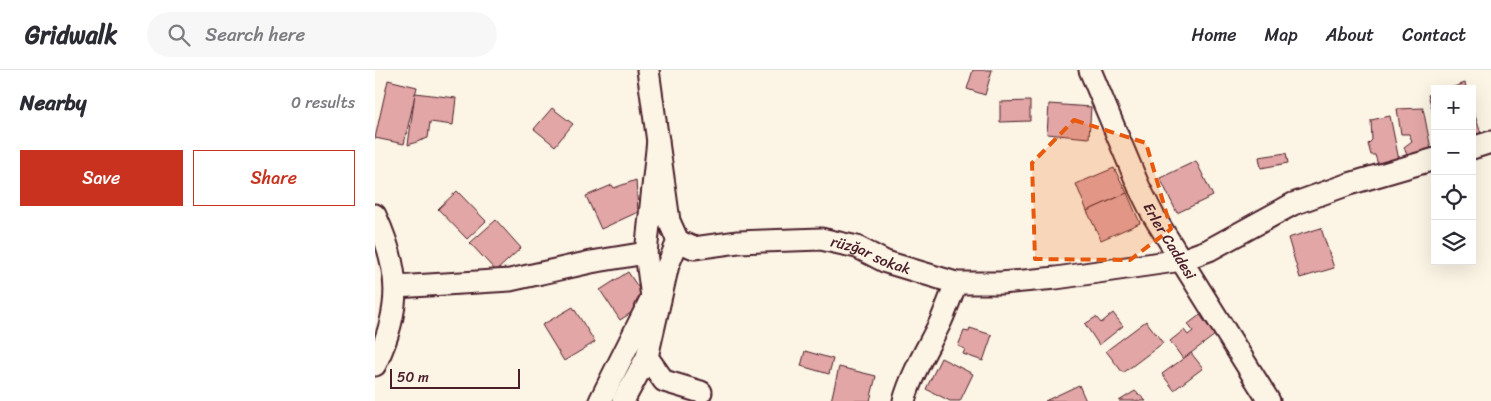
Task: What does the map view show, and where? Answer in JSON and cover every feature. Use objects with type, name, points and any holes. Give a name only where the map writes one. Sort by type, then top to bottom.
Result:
[{"type":"street","points":[[623,401],[647,357],[668,265],[678,241],[669,221],[648,70]]},
{"type":"street","name":"Erler Caddesi","points":[[1090,70],[1139,187],[1153,215],[1269,401]]},
{"type":"street","points":[[600,401],[652,297],[646,253],[658,140]]},
{"type":"street","points":[[1476,147],[1491,142]]},
{"type":"street","name":"rüzğar sokak","points":[[678,241],[694,248],[738,242],[821,239],[857,246],[886,262],[956,283],[1001,284],[1182,260],[1209,250],[1293,204],[1349,184],[1431,160]]},
{"type":"street","points":[[375,215],[389,249],[394,271],[395,287],[395,305],[390,328],[385,345],[375,365]]},
{"type":"street","points":[[395,287],[510,280],[591,262],[646,253]]},
{"type":"street","points":[[904,401],[909,385],[925,349],[939,324],[956,283]]},
{"type":"street","points":[[647,357],[664,381],[701,392]]},
{"type":"highlighted area","points":[[1074,120],[1146,143],[1171,229],[1130,260],[1035,259],[1032,163]]},
{"type":"building","points":[[973,70],[992,70],[985,95],[967,89]]},
{"type":"building","points":[[388,80],[417,87],[404,144],[375,138]]},
{"type":"building","points":[[415,93],[456,98],[453,125],[430,122],[428,138],[408,145]]},
{"type":"building","points":[[1431,94],[1431,105],[1428,95]]},
{"type":"building","points":[[1030,101],[1030,121],[1000,122],[1000,102]]},
{"type":"building","points":[[1049,104],[1091,107],[1089,138],[1047,134]]},
{"type":"building","points":[[552,108],[573,124],[555,146],[534,129]]},
{"type":"building","points":[[1423,108],[1431,154],[1409,161],[1404,147],[1412,141],[1409,134],[1401,134],[1397,109]]},
{"type":"building","points":[[1390,116],[1399,160],[1379,168],[1375,155],[1371,155],[1368,144],[1372,140],[1371,120]]},
{"type":"building","points":[[1476,119],[1483,139],[1476,141]]},
{"type":"building","points":[[1286,153],[1288,163],[1261,168],[1259,157]]},
{"type":"building","points":[[1196,161],[1213,196],[1177,213],[1160,178]]},
{"type":"building","points":[[1114,168],[1127,193],[1087,211],[1076,184]]},
{"type":"building","points":[[636,180],[638,212],[601,229],[586,196],[612,185],[614,188]]},
{"type":"building","points":[[457,191],[486,221],[467,239],[438,209]]},
{"type":"building","points":[[1127,193],[1140,223],[1101,240],[1087,211]]},
{"type":"building","points":[[496,220],[521,248],[496,271],[470,243]]},
{"type":"building","points":[[1321,228],[1334,268],[1300,278],[1288,238]]},
{"type":"building","points":[[628,272],[648,302],[620,320],[600,290]]},
{"type":"building","points":[[573,307],[595,342],[564,361],[542,325]]},
{"type":"building","points":[[1113,313],[1123,326],[1099,345],[1085,324],[1096,317],[1101,323]]},
{"type":"building","points":[[1200,315],[1215,335],[1183,359],[1170,341],[1184,330],[1188,335],[1193,331],[1188,324]]},
{"type":"building","points":[[1146,321],[1163,343],[1123,373],[1106,351]]},
{"type":"building","points":[[970,328],[992,335],[983,361],[963,354],[965,349],[958,346],[964,331],[969,332]]},
{"type":"building","points":[[805,351],[833,359],[829,374],[801,366]]},
{"type":"building","points":[[1191,353],[1203,368],[1174,390],[1162,374]]},
{"type":"building","points":[[941,358],[973,374],[960,401],[950,401],[926,389]]},
{"type":"building","points":[[839,367],[876,376],[870,401],[831,401]]},
{"type":"building","points":[[1079,385],[1086,401],[1045,401]]},
{"type":"building","points":[[1135,391],[1146,401],[1119,401]]}]
